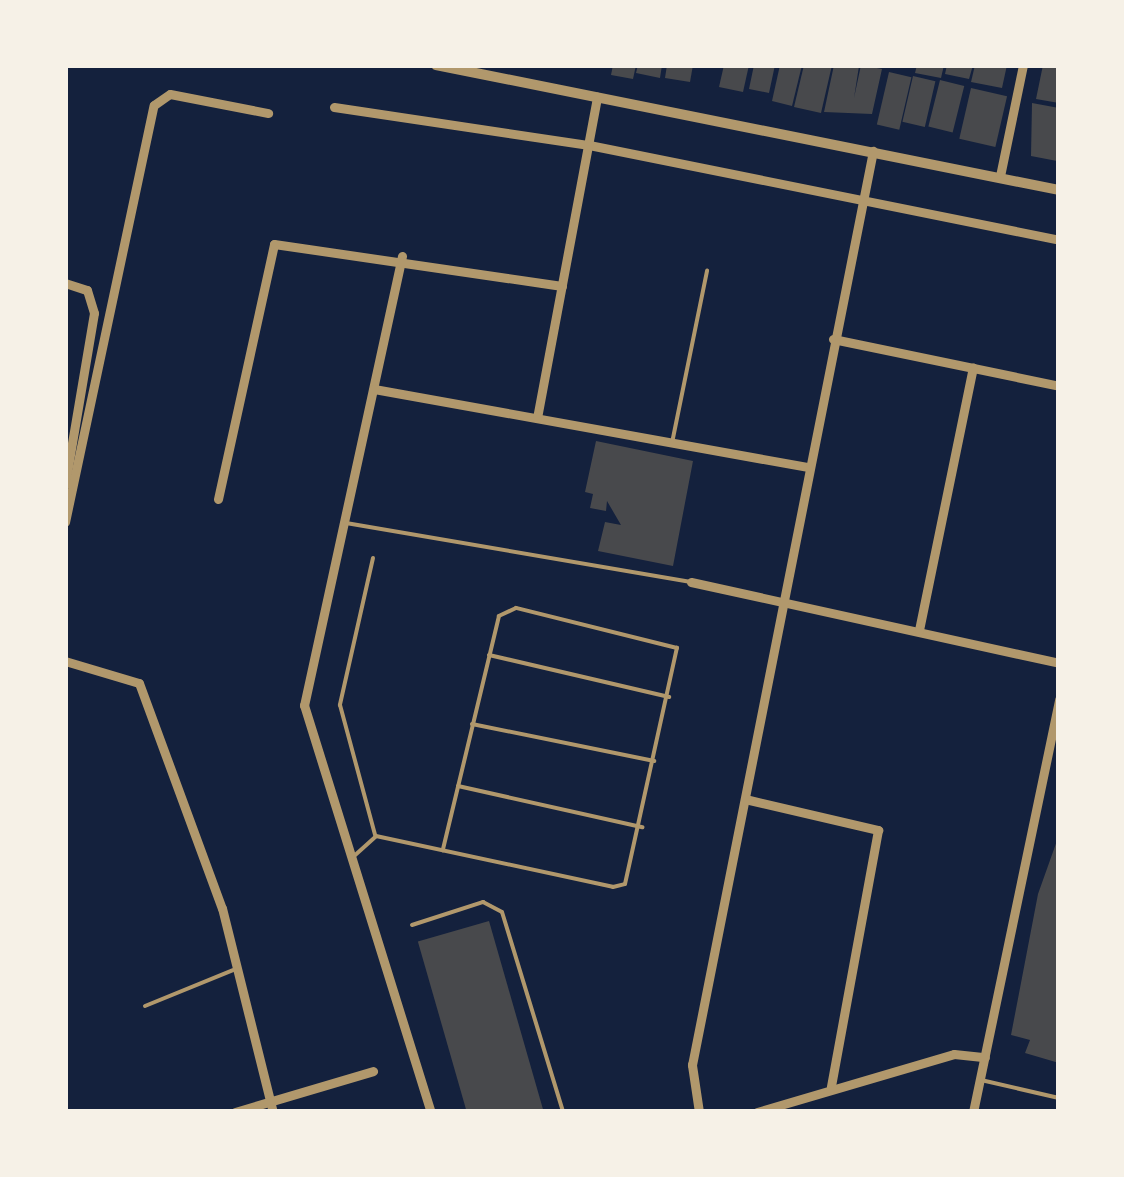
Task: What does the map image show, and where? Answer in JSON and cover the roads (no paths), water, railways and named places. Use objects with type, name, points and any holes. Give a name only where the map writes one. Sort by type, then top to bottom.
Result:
[{"type":"street","points":[[436,65],[1059,190]]},
{"type":"street","points":[[1000,176],[1022,65]]},
{"type":"street","points":[[65,522],[154,105],[170,94],[268,113]]},
{"type":"street","points":[[537,418],[597,96]]},
{"type":"street","points":[[334,107],[590,145],[1059,240]]},
{"type":"street","points":[[699,1112],[692,1065],[780,597],[873,151]]},
{"type":"street","points":[[218,500],[268,250],[284,242],[402,256],[562,286]]},
{"type":"street","points":[[402,256],[304,704],[349,860],[431,1112]]},
{"type":"street","points":[[65,283],[88,290],[94,313],[65,485]]},
{"type":"street","points":[[834,339],[1059,386]]},
{"type":"street","points":[[919,630],[973,368]]},
{"type":"street","points":[[374,389],[807,467]]},
{"type":"street","points":[[691,582],[780,597],[1059,663]]},
{"type":"street","points":[[65,661],[139,683],[238,968],[271,1107]]},
{"type":"street","points":[[974,1112],[1055,740],[1059,700]]},
{"type":"street","points":[[745,799],[878,830],[831,1088]]},
{"type":"street","points":[[756,1112],[954,1054],[985,1057]]},
{"type":"street","points":[[235,1112],[271,1107],[373,1071]]},
{"type":"lane","points":[[672,442],[708,271]]},
{"type":"lane","points":[[344,523],[691,582]]},
{"type":"lane","points":[[372,558],[340,705],[376,836]]},
{"type":"lane","points":[[376,836],[612,888],[634,870],[677,648],[534,612],[500,616],[443,850]]},
{"type":"lane","points":[[489,655],[669,697]]},
{"type":"lane","points":[[472,724],[656,762]]},
{"type":"lane","points":[[458,786],[642,827]]},
{"type":"lane","points":[[349,860],[376,836]]},
{"type":"lane","points":[[412,926],[483,902],[502,912],[563,1112]]},
{"type":"lane","points":[[145,1006],[238,968]]},
{"type":"lane","points":[[980,1080],[1059,1098]]}]
